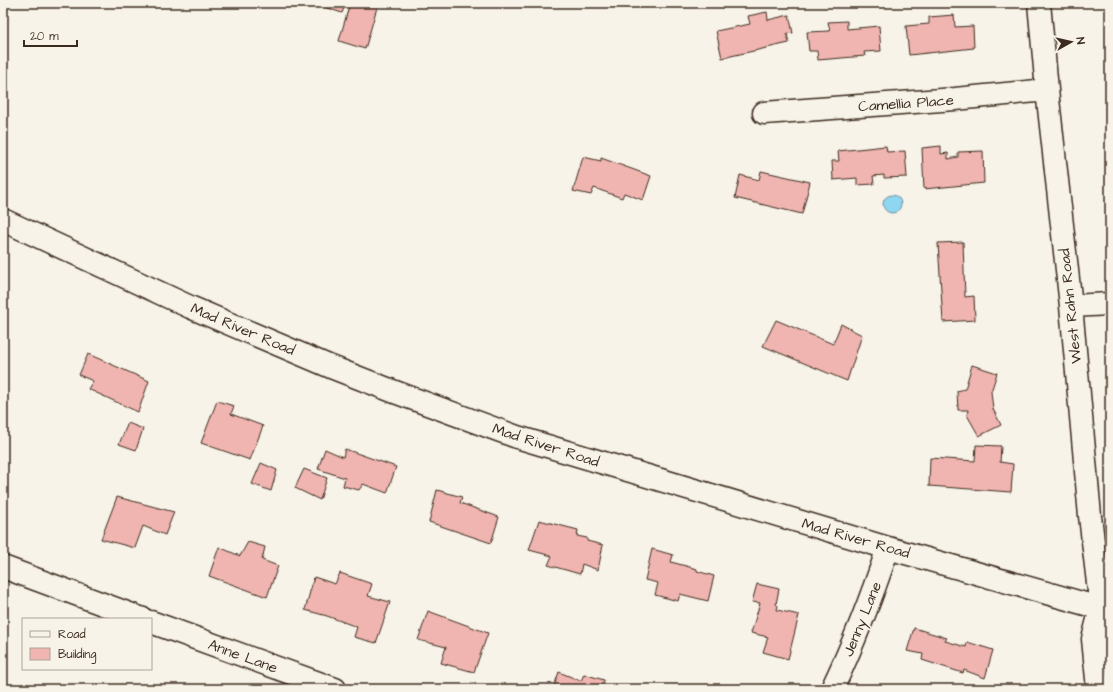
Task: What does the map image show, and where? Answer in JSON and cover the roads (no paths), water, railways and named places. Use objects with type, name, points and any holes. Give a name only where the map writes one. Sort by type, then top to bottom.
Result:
[{"type":"street","name":"West Rahn Road","points":[[1039,3],[1071,306],[1088,495],[1107,613],[1093,639],[1098,689]]},
{"type":"street","name":"Camellia Place","points":[[764,113],[955,100],[1048,90]]},
{"type":"street","name":"Mad River Road","points":[[3,220],[190,306],[331,367],[517,437],[1107,613]]},
{"type":"street","points":[[1071,306],[1110,304]]},
{"type":"street","name":"Jenny Lane","points":[[832,689],[858,632],[888,548]]},
{"type":"street","points":[[3,567],[140,618]]},
{"type":"street","name":"Anne Lane","points":[[152,622],[335,689]]},
{"type":"water","points":[[888,195],[896,195],[901,200],[899,211],[896,213],[888,213],[883,208],[883,200]]}]
